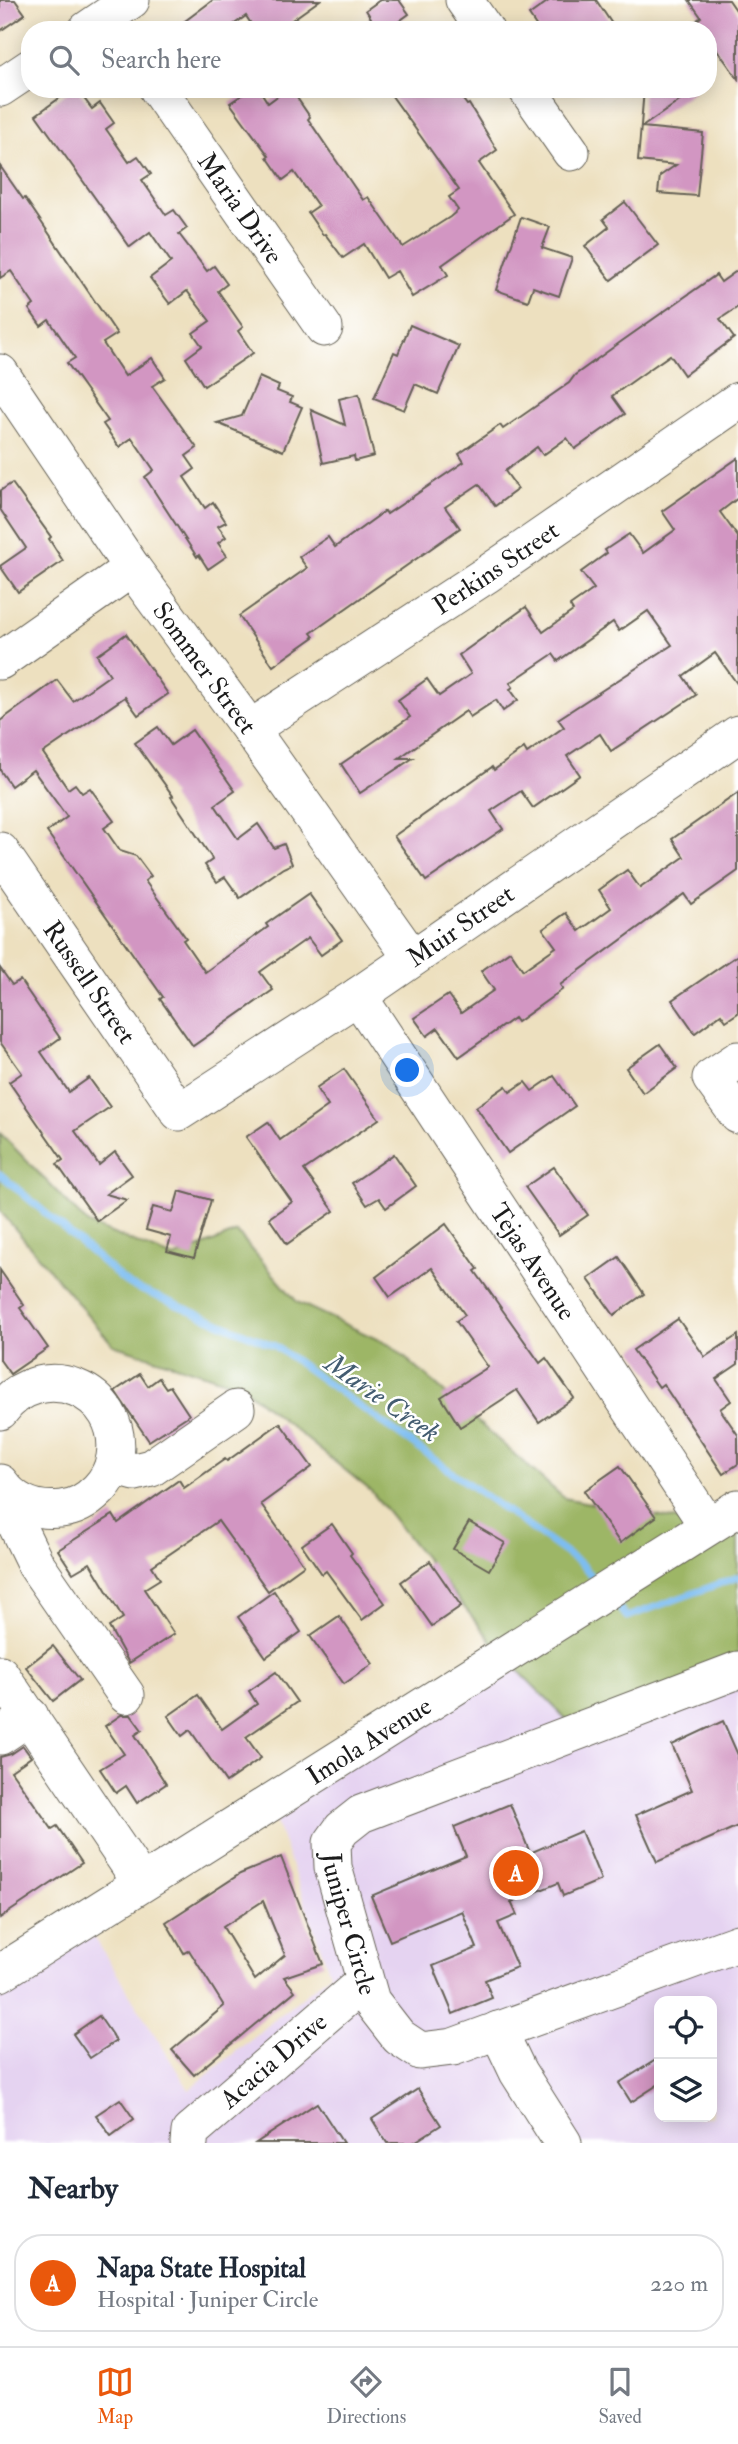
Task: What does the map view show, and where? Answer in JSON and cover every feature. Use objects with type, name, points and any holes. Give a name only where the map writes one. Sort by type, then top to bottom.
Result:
[{"type":"street","points":[[464,0],[479,21]]},
{"type":"street","points":[[0,89],[21,74]]},
{"type":"street","name":"Maria Drive","points":[[164,98],[324,328]]},
{"type":"street","points":[[533,98],[571,152]]},
{"type":"street","name":"Sommer Street","points":[[0,373],[132,568],[412,958]]},
{"type":"street","name":"Perkins Street","points":[[250,729],[486,575],[738,401]]},
{"type":"street","points":[[0,661],[132,568]]},
{"type":"street","name":"Muir Street","points":[[179,1112],[358,996],[738,734]]},
{"type":"street","name":"Russell Street","points":[[0,851],[179,1112]]},
{"type":"street","name":"Tejas Avenue","points":[[358,996],[723,1517]]},
{"type":"street","points":[[738,1060],[711,1078],[738,1115]]},
{"type":"street","points":[[0,1410],[8,1400],[25,1388],[46,1382],[67,1384],[86,1392],[102,1406],[113,1424],[117,1445],[113,1466],[104,1485],[88,1499],[69,1508],[48,1510],[10,1493]]},
{"type":"street","points":[[113,1466],[135,1472],[151,1468],[236,1409]]},
{"type":"street","points":[[10,1493],[17,1526],[36,1565],[126,1695]]},
{"type":"street","name":"Imola Avenue","points":[[0,1973],[723,1517]]},
{"type":"street","name":"Juniper Circle","points":[[738,1670],[361,1814],[342,1829],[332,1843],[333,1867],[371,2001],[399,2037],[420,2051],[453,2047],[738,1943]]},
{"type":"street","points":[[0,1674],[141,1882]]},
{"type":"street","points":[[0,1736],[30,1716]]},
{"type":"street","name":"Acacia Drive","points":[[189,2143],[190,2132],[364,1982]]},
{"type":"street","points":[[498,2030],[518,2073],[563,2143]]},
{"type":"shaded area","points":[[738,1508],[738,2143],[0,2143],[0,1979],[90,1930],[189,2090],[330,1974],[274,1816]]},
{"type":"green space","points":[[0,1133],[88,1224],[174,1258],[237,1232],[297,1302],[392,1346],[564,1498],[708,1526],[738,1508],[738,1670],[578,1731],[502,1654],[371,1491],[241,1386],[113,1345],[0,1211]]},
{"type":"building","points":[[0,0],[15,0],[25,14],[0,31]]},
{"type":"building","points":[[213,0],[320,0],[293,21],[249,21],[246,16],[239,21],[185,21]]},
{"type":"building","points":[[380,0],[399,0],[409,14],[399,21],[367,21],[371,18],[366,10]]},
{"type":"building","points":[[550,0],[596,0],[610,21],[533,21],[529,15]]},
{"type":"building","points":[[689,0],[729,0],[738,13],[738,79],[717,50],[717,21],[698,21],[701,17]]},
{"type":"building","points":[[60,98],[84,98],[92,109],[100,103],[114,123],[106,129],[129,162],[138,156],[151,174],[142,180],[166,215],[174,210],[187,228],[179,234],[207,271],[214,266],[227,284],[218,291],[243,327],[238,331],[253,353],[204,386],[186,358],[202,346],[193,333],[210,321],[187,291],[170,304],[150,278],[171,262],[150,232],[130,247],[36,115]]},
{"type":"building","points":[[238,98],[265,98],[268,103],[275,98],[297,98],[310,117],[308,119],[363,200],[368,197],[403,247],[458,210],[449,197],[459,190],[393,98],[462,98],[469,104],[497,150],[479,163],[514,214],[442,265],[448,275],[412,297],[397,271],[385,278],[364,244],[343,258],[308,213],[318,206],[294,172],[283,180],[230,103]]},
{"type":"building","points":[[643,98],[684,98],[642,127],[703,133],[697,196],[658,193],[660,176],[676,165],[638,161]]},
{"type":"building","points":[[0,166],[23,199],[25,198],[117,334],[103,343],[125,376],[152,358],[165,378],[152,386],[197,448],[186,456],[195,469],[184,477],[205,508],[213,502],[226,522],[218,526],[226,537],[218,543],[227,556],[208,569],[199,555],[197,557],[145,477],[154,470],[132,438],[119,447],[103,424],[108,421],[67,363],[75,358],[49,320],[41,326],[29,309],[34,305],[11,271],[0,278]]},
{"type":"building","points":[[625,202],[658,245],[611,280],[585,246],[609,227],[603,219]]},
{"type":"building","points":[[521,217],[550,227],[542,248],[572,258],[559,296],[533,287],[528,301],[496,290]]},
{"type":"building","points":[[738,270],[738,307],[720,319],[734,338],[684,375],[670,355],[647,371],[612,396],[625,414],[575,449],[567,438],[543,455],[537,447],[505,471],[518,489],[495,506],[479,484],[445,507],[460,528],[311,633],[314,637],[273,666],[239,616],[307,568],[299,557],[328,537],[335,547],[385,511],[387,514],[464,462],[459,454],[500,425],[503,429],[716,275],[721,282]]},
{"type":"building","points":[[410,325],[459,346],[438,394],[415,384],[404,410],[374,398],[394,352],[398,354]]},
{"type":"building","points":[[259,377],[279,386],[277,391],[292,397],[290,402],[302,407],[283,451],[217,423],[242,416]]},
{"type":"building","points":[[359,394],[374,456],[355,461],[354,456],[323,463],[311,410],[345,425],[339,399]]},
{"type":"building","points":[[738,458],[738,498],[720,512],[738,537],[738,685],[715,653],[683,676],[696,695],[611,751],[600,734],[567,756],[580,775],[533,808],[521,791],[491,811],[503,829],[426,881],[394,836],[492,767],[494,770],[524,748],[527,753],[564,727],[558,719],[672,645],[648,611],[619,631],[613,622],[558,661],[553,654],[510,683],[513,687],[510,689],[518,700],[503,711],[496,700],[470,717],[466,711],[399,758],[413,758],[360,793],[341,764],[410,717],[398,700],[427,679],[439,696],[471,674],[459,655],[526,607],[543,632],[573,611],[570,606],[594,589],[581,572],[607,553],[605,550],[629,534],[643,553],[675,530],[662,511]]},
{"type":"building","points":[[12,483],[51,537],[49,539],[63,561],[18,592],[0,566],[26,548],[0,509],[0,491]]},
{"type":"building","points":[[126,634],[168,694],[138,715],[125,697],[43,753],[68,789],[75,784],[82,793],[90,788],[114,821],[104,828],[120,851],[136,856],[151,876],[145,881],[186,938],[183,940],[205,972],[309,894],[342,940],[321,955],[308,938],[260,972],[273,990],[193,1046],[160,999],[163,997],[47,832],[67,817],[33,770],[11,786],[0,770],[0,721],[57,680],[73,701],[110,675],[97,655]]},
{"type":"building","points":[[158,727],[171,745],[192,730],[235,791],[215,805],[238,839],[258,824],[274,848],[284,844],[292,864],[240,898],[225,877],[217,882],[205,865],[212,860],[211,857],[171,797],[173,796],[135,743]]},
{"type":"building","points":[[738,793],[738,871],[691,904],[684,894],[560,985],[563,989],[517,1022],[514,1018],[459,1057],[438,1028],[427,1036],[414,1018],[448,995],[461,1013],[494,990],[481,971],[510,951],[523,970],[556,947],[543,929],[566,913],[579,931],[611,908],[599,890],[627,870],[640,888],[684,857],[672,839]]},
{"type":"building","points":[[738,955],[738,1013],[726,1021],[721,1014],[695,1033],[672,1000]]},
{"type":"building","points":[[0,968],[12,985],[20,980],[60,1038],[41,1052],[69,1092],[89,1078],[110,1107],[75,1131],[99,1165],[115,1152],[132,1175],[106,1194],[127,1200],[97,1221],[57,1164],[63,1160],[9,1082],[22,1073],[0,1042]]},
{"type":"building","points":[[660,1044],[677,1068],[643,1093],[626,1068]]},
{"type":"building","points":[[344,1069],[379,1119],[304,1170],[334,1211],[287,1244],[269,1218],[292,1202],[246,1137],[268,1122],[280,1140],[328,1106],[316,1088]]},
{"type":"building","points":[[554,1076],[575,1106],[508,1153],[476,1107],[506,1086],[510,1092],[525,1082],[532,1091]]},
{"type":"building","points":[[394,1154],[416,1186],[386,1208],[379,1198],[367,1205],[352,1183]]},
{"type":"building","points":[[554,1167],[588,1215],[559,1235],[525,1187]]},
{"type":"building","points":[[179,1191],[211,1200],[194,1258],[167,1251],[171,1237],[146,1230],[153,1207],[173,1212]]},
{"type":"building","points":[[446,1224],[478,1269],[475,1271],[540,1363],[546,1358],[574,1398],[539,1422],[517,1390],[460,1427],[441,1397],[488,1367],[456,1321],[465,1315],[432,1268],[390,1297],[376,1277]]},
{"type":"building","points":[[619,1257],[644,1294],[614,1315],[588,1279]]},
{"type":"building","points":[[0,1270],[24,1305],[20,1308],[48,1348],[10,1374],[0,1360]]},
{"type":"building","points":[[678,1319],[705,1357],[738,1335],[738,1364],[716,1379],[731,1401],[720,1409],[738,1435],[738,1464],[723,1474],[663,1384],[659,1387],[633,1350]]},
{"type":"building","points":[[140,1374],[148,1386],[159,1378],[166,1388],[170,1386],[189,1415],[149,1441],[115,1391]]},
{"type":"building","points":[[280,1423],[312,1467],[261,1504],[304,1565],[268,1591],[218,1521],[152,1566],[160,1579],[144,1589],[174,1634],[129,1663],[109,1627],[123,1618],[90,1563],[73,1573],[58,1550],[113,1515],[118,1523],[179,1480],[184,1488]]},
{"type":"building","points":[[620,1466],[656,1517],[620,1543],[584,1491]]},
{"type":"building","points":[[469,1522],[505,1543],[489,1570],[453,1549]]},
{"type":"building","points":[[332,1524],[352,1553],[350,1555],[385,1603],[362,1620],[326,1571],[322,1574],[302,1545]]},
{"type":"building","points":[[430,1561],[461,1606],[432,1626],[401,1582]]},
{"type":"building","points":[[274,1591],[301,1632],[266,1657],[238,1617]]},
{"type":"building","points":[[339,1616],[373,1664],[344,1684],[310,1636]]},
{"type":"building","points":[[53,1646],[80,1680],[53,1701],[26,1667]]},
{"type":"building","points":[[276,1672],[297,1702],[246,1737],[261,1758],[226,1782],[190,1730],[182,1736],[168,1716],[198,1695],[222,1729],[257,1704],[249,1691]]},
{"type":"building","points":[[121,1715],[131,1715],[142,1730],[135,1735],[166,1784],[137,1803],[126,1786],[116,1793],[100,1769],[124,1754],[105,1726]]},
{"type":"building","points":[[723,1721],[738,1755],[738,1826],[657,1862],[636,1815],[692,1790],[672,1745]]},
{"type":"building","points":[[23,1746],[31,1757],[11,1771],[52,1829],[57,1826],[82,1863],[0,1918],[0,1757]]},
{"type":"building","points":[[510,1804],[530,1853],[581,1831],[601,1880],[563,1896],[558,1883],[511,1902],[517,1915],[498,1923],[517,1967],[485,1980],[492,1998],[453,2014],[433,1966],[477,1948],[462,1911],[390,1941],[371,1896],[466,1856],[454,1827]]},
{"type":"building","points":[[281,1857],[323,1964],[284,1977],[295,1991],[194,2075],[172,2050],[224,2006],[189,1950],[184,1953],[166,1922],[240,1874]],"holes":[[[263,1901],[285,1955],[255,1980],[223,1927]]]},
{"type":"building","points":[[99,2016],[116,2041],[90,2058],[73,2034]]},
{"type":"building","points":[[654,2061],[654,2087],[631,2102],[619,2083]]},
{"type":"building","points":[[418,2089],[441,2125],[413,2143],[387,2143],[372,2119]]},
{"type":"building","points":[[120,2099],[134,2119],[111,2136],[96,2115]]},
{"type":"building","points":[[317,2103],[343,2143],[256,2143]]},
{"type":"waterway","name":"Marie Creek","points":[[0,1174],[129,1285],[275,1346],[581,1564],[599,1584]]},
{"type":"waterway","name":"Marie Creek","points":[[613,1601],[627,1617],[738,1577]]},
{"type":"place","name":"Napa State Hospital","points":[[516,1873]]}]
